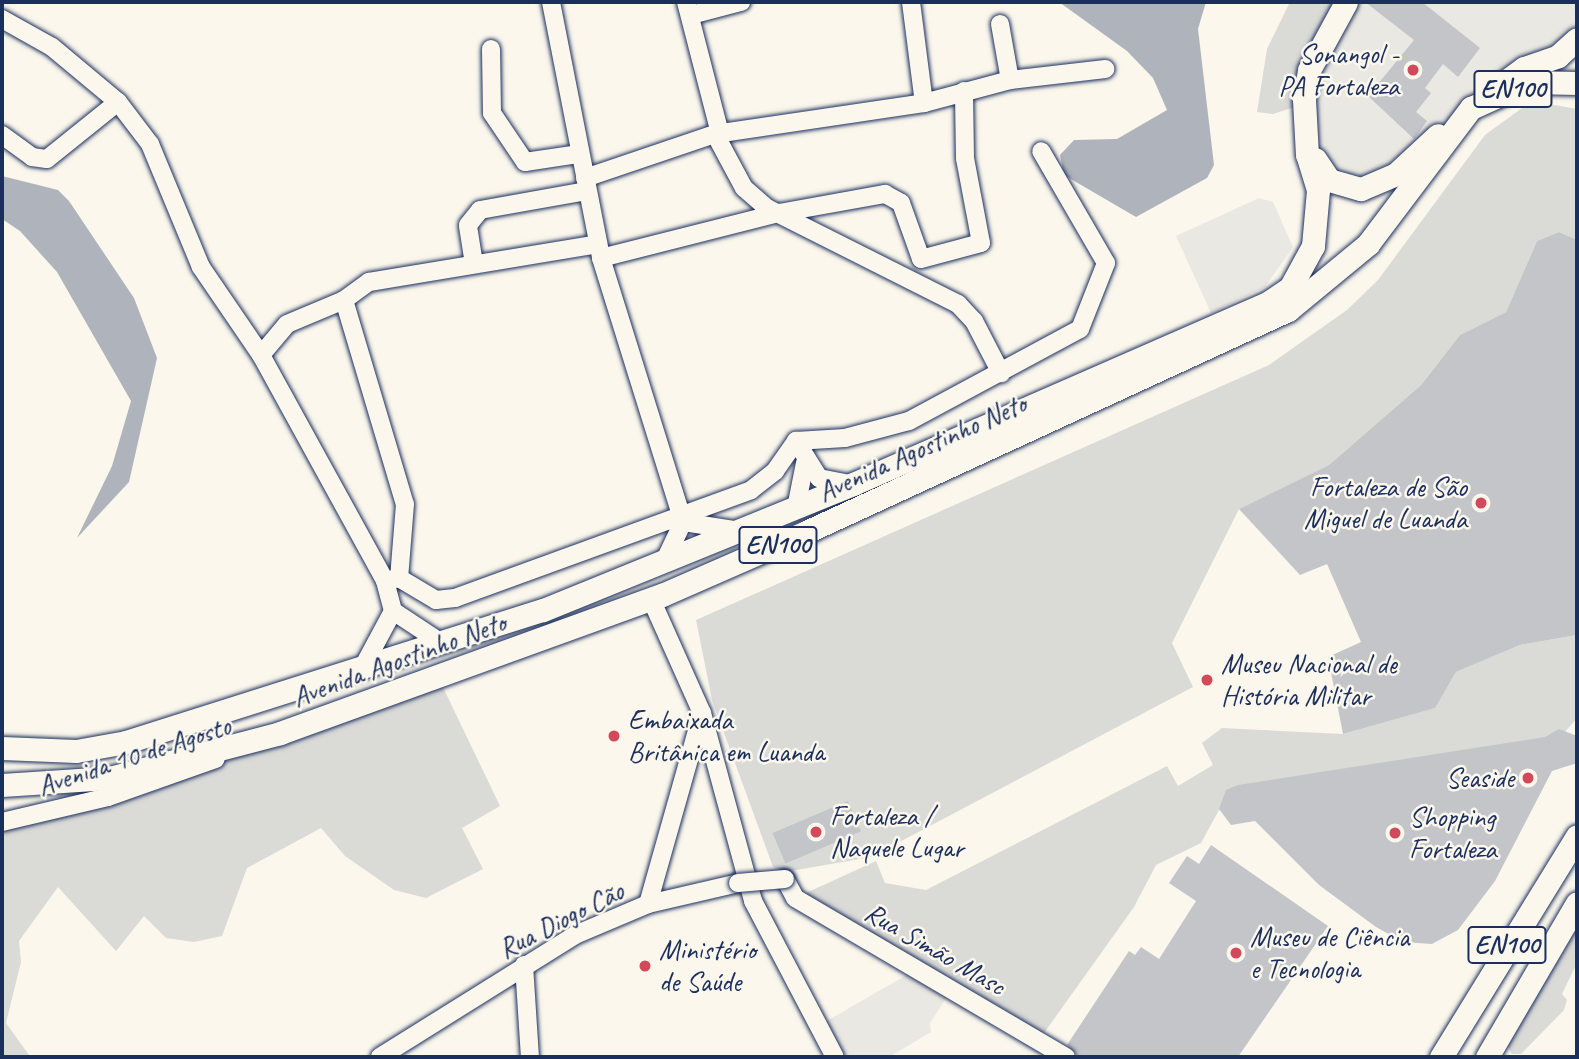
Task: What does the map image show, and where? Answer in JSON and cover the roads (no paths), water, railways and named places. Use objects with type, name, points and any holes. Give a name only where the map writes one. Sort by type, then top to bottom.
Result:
[{"type":"main road","name":"Avenida Agostinho Neto","points":[[2,748],[76,751],[126,742],[364,665],[443,644],[664,562],[797,503],[853,484],[1238,318],[1290,288],[1313,246],[1320,220],[1304,134],[1309,70],[1346,2]]},
{"type":"main road","points":[[1484,100],[1517,72],[1558,56],[1577,39]]},
{"type":"main road","name":"Avenida Agostinho Neto","points":[[2,785],[109,778],[280,733],[651,599],[1076,412],[1288,310],[1368,244],[1456,121],[1484,100],[1529,82],[1577,83]]},
{"type":"main road","points":[[1304,134],[1329,180],[1361,189],[1396,174],[1456,121]]},
{"type":"main road","name":"EN100","points":[[1441,1057],[1577,836]]},
{"type":"main road","name":"EN100","points":[[1487,1057],[1577,904]]},
{"type":"street","points":[[551,2],[599,251],[682,519],[664,562]]},
{"type":"street","points":[[741,2],[688,9],[717,133],[744,188],[779,213],[911,283],[958,304],[974,321],[1001,373]]},
{"type":"street","points":[[911,2],[924,103]]},
{"type":"street","points":[[4,24],[52,47],[118,102],[150,144],[201,267],[261,355],[392,580],[436,600],[450,600],[682,519],[751,491],[775,471],[796,441]]},
{"type":"street","points":[[999,24],[1010,80]]},
{"type":"street","points":[[491,49],[492,113],[524,162],[579,154]]},
{"type":"street","points":[[474,264],[468,225],[480,210],[586,184],[717,133],[924,103],[1010,80],[1105,69]]},
{"type":"street","points":[[921,259],[982,243],[965,158],[964,91]]},
{"type":"street","points":[[2,135],[32,157],[47,159],[118,102]]},
{"type":"street","points":[[796,441],[845,438],[909,421],[1080,329],[1106,262],[1041,151]]},
{"type":"street","points":[[261,355],[287,324],[344,300],[388,276],[599,251],[779,213],[895,196],[921,259],[911,283]]},
{"type":"street","points":[[344,300],[404,504],[392,580],[393,611],[364,665]]},
{"type":"street","points":[[796,441],[805,463],[819,478],[853,484]]},
{"type":"street","points":[[797,503],[805,463]]},
{"type":"street","points":[[682,519],[736,530]]},
{"type":"street","points":[[651,599],[702,713],[753,901],[835,1057]]},
{"type":"street","points":[[393,611],[443,644]]},
{"type":"street","points":[[648,904],[702,713]]},
{"type":"street","name":"Avenida 10 de Agosto","points":[[2,822],[107,797],[280,733]]},
{"type":"street","name":"Rua Diogo Cão","points":[[380,1057],[575,935],[648,904],[738,883],[785,879]]},
{"type":"street","name":"Rua Simão Masc","points":[[785,879],[795,898],[1066,1057]]},
{"type":"street","points":[[524,965],[530,1057]]},
{"type":"place","name":"Sonangol - PA Fortaleza","points":[[1413,70]]},
{"type":"place","name":"Fortaleza de São Miguel de Luanda","points":[[1481,503]]},
{"type":"place","name":"Museu Nacional de História Militar","points":[[1207,680]]},
{"type":"place","name":"Embaixada Britânica em Luanda","points":[[614,736]]},
{"type":"place","name":"Seaside","points":[[1528,778]]},
{"type":"place","name":"Fortaleza / Naquele Lugar","points":[[816,832]]},
{"type":"place","name":"Shopping Fortaleza","points":[[1395,833]]},
{"type":"place","name":"Museu de Ciência e Tecnologia","points":[[1236,953]]},
{"type":"place","name":"Ministério de Saúde","points":[[645,966]]}]
